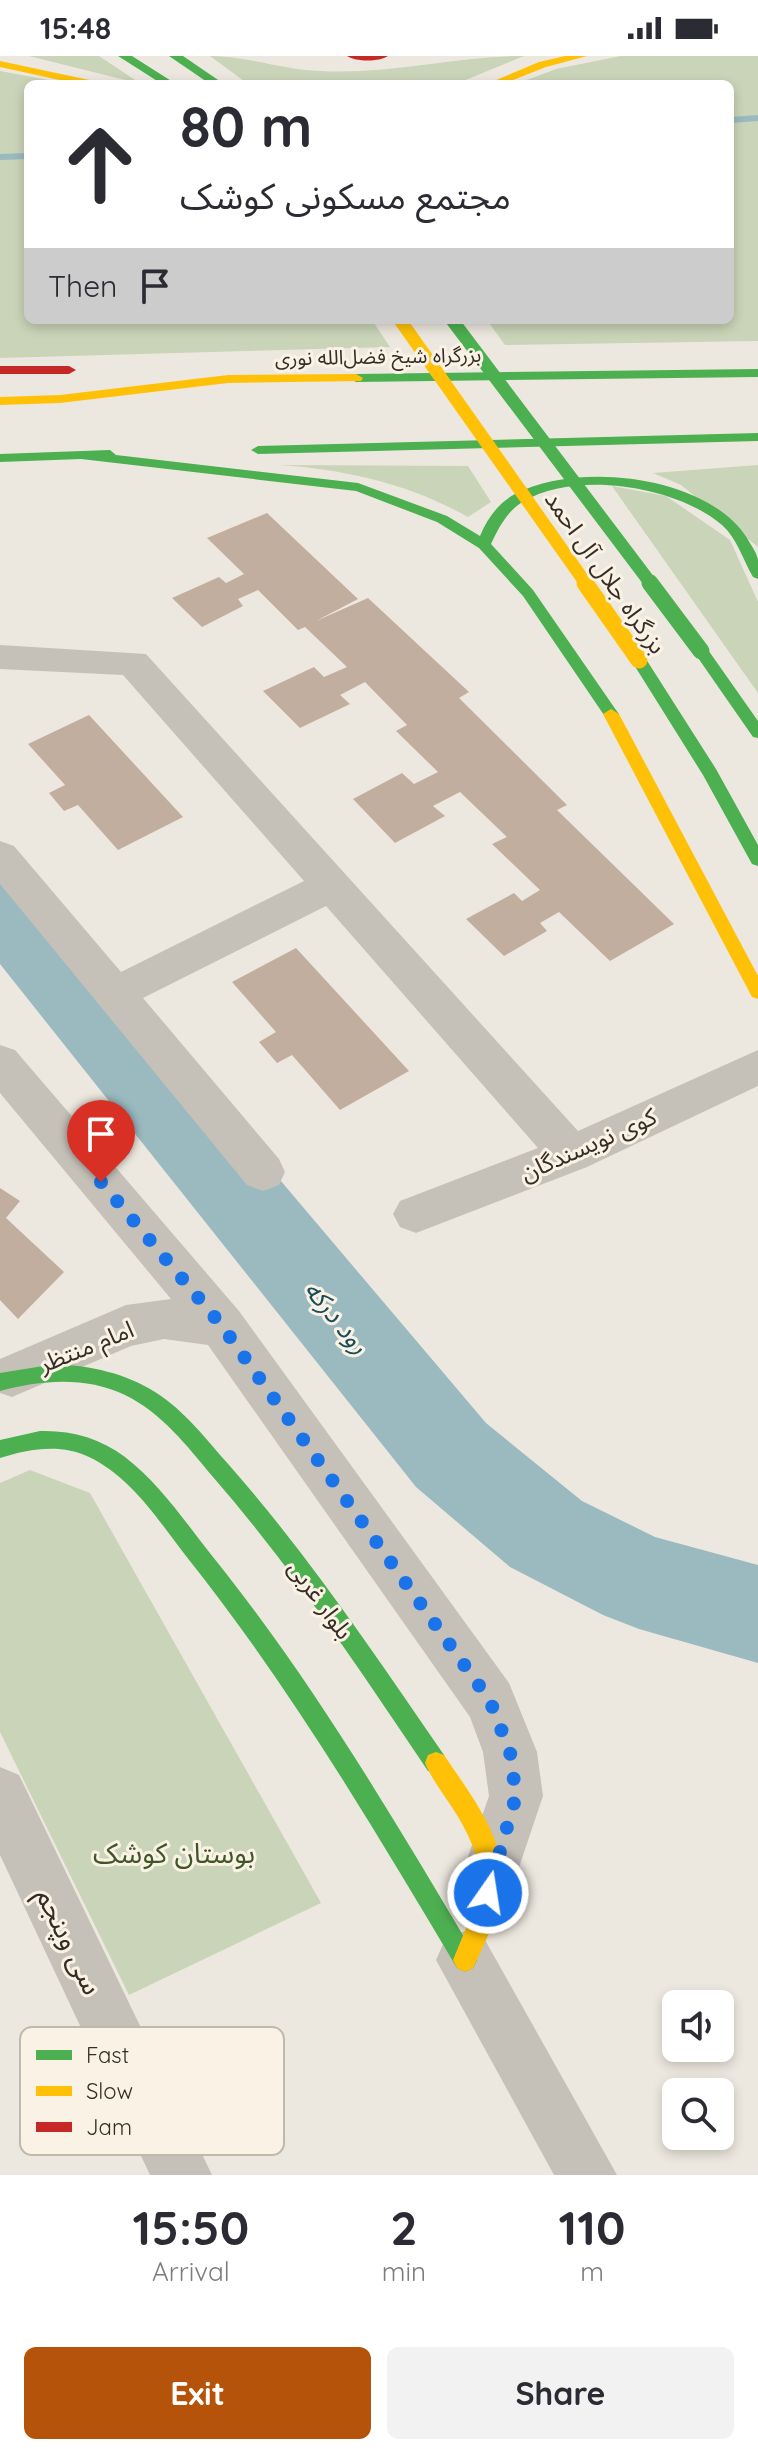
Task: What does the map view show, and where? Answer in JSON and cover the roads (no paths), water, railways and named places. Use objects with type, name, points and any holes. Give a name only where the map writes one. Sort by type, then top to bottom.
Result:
[{"type":"main road","points":[[124,56],[163,80]]},
{"type":"main road","points":[[175,56],[212,80]]},
{"type":"main road","points":[[353,56],[382,56]]},
{"type":"main road","points":[[503,80],[543,64],[581,56]]},
{"type":"main road","points":[[0,64],[75,80]]},
{"type":"main road","name":"بزرگراه جلال آل احمد","points":[[403,324],[639,660],[710,773],[758,860]]},
{"type":"main road","name":"بزرگراه جلال آل احمد","points":[[455,324],[701,651],[758,733]]},
{"type":"main road","points":[[0,370],[89,371]]},
{"type":"main road","points":[[120,373],[228,379]]},
{"type":"main road","name":"بزرگراه شیخ فضل‌الله نوری","points":[[0,401],[60,399],[228,379],[758,373]]},
{"type":"main road","points":[[0,458],[758,437]]},
{"type":"main road","points":[[80,455],[358,487],[442,519],[484,545],[528,593],[621,728],[758,992]]},
{"type":"main road","points":[[484,545],[487,528],[498,513],[533,491],[572,481],[617,481],[653,487],[704,506],[733,529],[746,546],[758,574]]},
{"type":"main road","name":"بلوار غربی","points":[[2,1381],[62,1371],[92,1377],[145,1397],[175,1422],[229,1478],[382,1683],[472,1819],[491,1871],[484,1914],[465,1960]]},
{"type":"main road","points":[[0,1449],[20,1441],[64,1438],[104,1454],[133,1479],[208,1564],[342,1757],[465,1960]]},
{"type":"street","points":[[0,657],[133,663],[571,1154]]},
{"type":"street","points":[[0,856],[263,1172]]},
{"type":"street","points":[[114,994],[331,885]]},
{"type":"street","points":[[0,1062],[222,1326],[490,1701],[510,1752],[516,1796],[491,1871]]},
{"type":"street","name":"کوی نویسندگان","points":[[416,1214],[571,1154],[758,1067]]},
{"type":"street","name":"امام منتظر","points":[[2,1381],[126,1326],[164,1319],[222,1326]]},
{"type":"street","name":"سی وپنجم","points":[[0,1794],[111,2027]]},
{"type":"street","points":[[465,1960],[587,2175]]},
{"type":"street","name":"سی وپنجم","points":[[172,2155],[182,2175]]},
{"type":"waterway","points":[[734,120],[758,118]]},
{"type":"waterway","points":[[0,157],[24,156]]},
{"type":"waterway","name":"رود درکه","points":[[0,906],[451,1455],[546,1534],[639,1581],[758,1614]]},
{"type":"park label","name":"بوستان کوشک","points":[[174,1852]]}]
